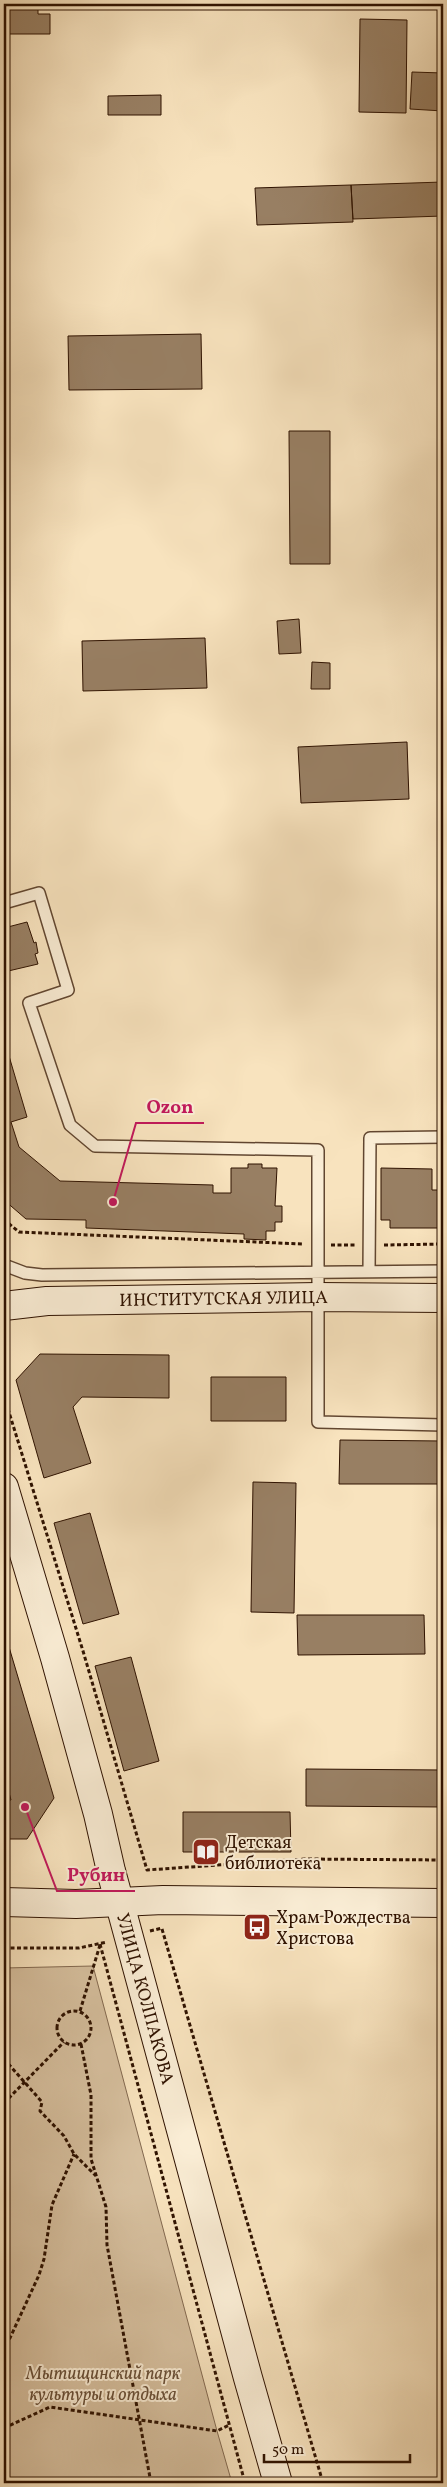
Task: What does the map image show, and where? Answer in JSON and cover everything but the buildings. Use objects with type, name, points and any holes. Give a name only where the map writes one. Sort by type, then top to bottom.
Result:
[{"type":"street","name":"ИНСТИТУТСКАЯ УЛИЦА","points":[[4,1306],[47,1301],[318,1285],[443,1298]]},
{"type":"street","name":"УЛИЦА КОЛПАКОВА","points":[[4,1487],[55,1658],[248,2378],[278,2483]]},
{"type":"street","points":[[4,1902],[76,1904],[120,1902],[443,1903]]},
{"type":"lane","points":[[4,903],[39,893],[68,990],[30,1003],[70,1125],[95,1146],[318,1150],[318,1422],[443,1424]]},
{"type":"lane","points":[[369,1272],[370,1138],[443,1137]]},
{"type":"lane","points":[[4,1264],[25,1273],[42,1275],[318,1285],[369,1272],[443,1271]]},
{"type":"path","points":[[4,1227],[8,1222],[19,1232],[318,1245],[443,1244]]},
{"type":"path","points":[[4,1396],[86,1660],[147,1870],[305,1859],[443,1860]]},
{"type":"path","points":[[162,1929],[323,2483]]},
{"type":"path","points":[[4,1948],[79,1948],[100,1944]]},
{"type":"path","points":[[80,2011],[100,1944]]},
{"type":"path","points":[[100,1944],[245,2483]]},
{"type":"path","points":[[69,2011],[80,2011],[85,2014],[92,2024],[90,2036],[81,2044],[75,2046],[64,2042],[57,2028],[60,2018],[69,2011]]},
{"type":"path","points":[[4,2103],[64,2042]]},
{"type":"path","points":[[81,2044],[91,2095],[91,2159],[106,2207],[106,2245],[151,2483]]},
{"type":"path","points":[[4,2059],[42,2102],[41,2112],[64,2136],[74,2154],[96,2176]]},
{"type":"path","points":[[4,2352],[39,2275],[44,2259],[52,2205],[74,2154]]},
{"type":"path","points":[[4,2428],[50,2407],[217,2431],[229,2425]]},
{"type":"green space","name":"Мытищинский парк культуры и отдыха","points":[[93,1966],[232,2483],[4,2483],[4,1968]]},
{"type":"place","name":"Ozon","points":[[113,1202]]},
{"type":"place","name":"Рубин","points":[[25,1807]]},
{"type":"place","name":"Детская библиотека","points":[[206,1852]]},
{"type":"place","name":"Храм Рождества Христова","points":[[257,1927]]}]
